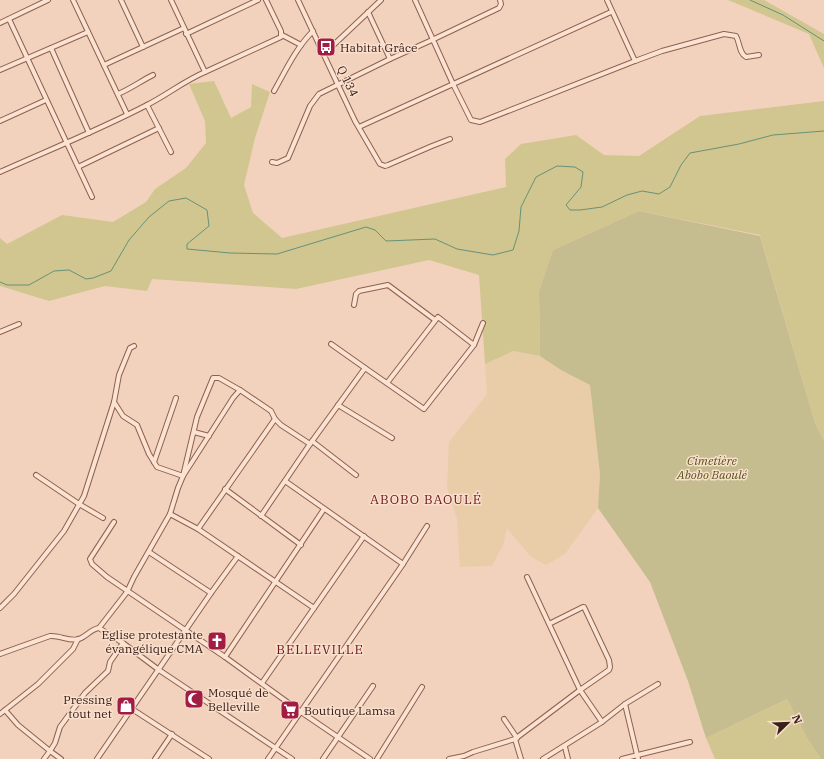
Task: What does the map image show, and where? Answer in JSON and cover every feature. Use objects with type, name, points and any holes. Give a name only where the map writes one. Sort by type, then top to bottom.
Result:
[{"type":"street","points":[[35,0],[38,5]]},
{"type":"street","points":[[0,23],[48,0]]},
{"type":"street","points":[[73,0],[127,114]]},
{"type":"street","points":[[121,0],[143,47]]},
{"type":"street","points":[[171,0],[205,72]]},
{"type":"street","points":[[186,34],[258,0]]},
{"type":"street","points":[[266,0],[282,35],[301,45]]},
{"type":"street","name":"Q 134","points":[[298,0],[338,85],[380,164],[385,166],[388,165],[450,139]]},
{"type":"street","points":[[324,54],[381,0]]},
{"type":"street","points":[[415,0],[432,40],[471,120],[480,122],[662,51],[724,34],[736,36],[741,51],[746,57],[759,55]]},
{"type":"street","points":[[272,162],[277,163],[288,158],[310,106],[319,94],[499,8],[501,4],[500,0]]},
{"type":"street","points":[[607,0],[635,61]]},
{"type":"street","points":[[368,12],[390,59]]},
{"type":"street","points":[[359,127],[612,12]]},
{"type":"street","points":[[9,19],[92,197]]},
{"type":"street","points":[[104,65],[184,28]]},
{"type":"street","points":[[274,91],[301,45],[313,31]]},
{"type":"street","points":[[0,70],[88,32]]},
{"type":"street","points":[[0,172],[89,133],[147,105],[172,91],[184,82],[279,39],[282,35]]},
{"type":"street","points":[[50,48],[89,133]]},
{"type":"street","points":[[118,94],[130,89],[138,82],[153,75]]},
{"type":"street","points":[[0,121],[46,100]]},
{"type":"street","points":[[147,105],[171,152]]},
{"type":"street","points":[[78,167],[159,128]]},
{"type":"street","points":[[354,305],[356,294],[359,291],[388,285],[435,320]]},
{"type":"street","points":[[387,383],[438,317],[474,345]]},
{"type":"street","points":[[331,344],[424,408],[474,345],[483,323]]},
{"type":"street","points":[[0,332],[19,324]]},
{"type":"street","points":[[0,608],[14,594],[64,531],[79,504],[89,483],[114,402],[119,375],[130,348],[134,346]]},
{"type":"street","points":[[261,516],[364,368]]},
{"type":"street","points":[[0,714],[38,684],[71,651],[78,639],[95,628],[99,628],[127,592],[170,514],[183,476],[197,417],[213,378],[219,378],[271,411],[275,419],[281,425],[311,443],[356,475]]},
{"type":"street","points":[[183,476],[233,398],[240,390]]},
{"type":"street","points":[[154,462],[176,398]]},
{"type":"street","points":[[114,402],[123,416],[137,425],[154,462],[162,469],[183,476]]},
{"type":"street","points":[[338,404],[392,438]]},
{"type":"street","points":[[109,416],[120,412]]},
{"type":"street","points":[[198,529],[275,419]]},
{"type":"street","points":[[194,432],[209,436]]},
{"type":"street","points":[[36,475],[103,518]]},
{"type":"street","points":[[285,480],[403,564]]},
{"type":"street","points":[[225,490],[301,545]]},
{"type":"street","points":[[225,657],[324,509]]},
{"type":"street","points":[[170,514],[198,529],[314,608]]},
{"type":"street","points":[[114,522],[90,559],[92,564],[127,592],[225,657],[301,712],[370,759]]},
{"type":"street","points":[[268,759],[403,564],[427,526]]},
{"type":"street","points":[[262,683],[364,536]]},
{"type":"street","points":[[149,552],[211,592]]},
{"type":"street","points":[[98,759],[211,592],[238,556]]},
{"type":"street","points":[[527,577],[580,690],[602,722]]},
{"type":"street","points":[[449,759],[464,756],[516,738],[609,670],[609,660],[586,610],[583,607],[549,624]]},
{"type":"street","points":[[99,628],[292,759]]},
{"type":"street","points":[[0,654],[50,636],[78,639]]},
{"type":"street","points":[[44,759],[55,743],[60,727],[85,693],[108,670],[110,662],[123,643]]},
{"type":"street","points":[[543,759],[602,722],[624,704],[658,684]]},
{"type":"street","points":[[323,759],[373,686]]},
{"type":"street","points":[[377,759],[422,686]]},
{"type":"street","points":[[624,704],[638,757]]},
{"type":"street","points":[[132,708],[209,759]]},
{"type":"street","points":[[5,710],[18,725],[61,759]]},
{"type":"street","points":[[504,719],[516,738],[521,759]]},
{"type":"street","points":[[155,759],[172,734]]},
{"type":"street","points":[[622,759],[638,757],[690,742]]},
{"type":"street","points":[[564,747],[568,759]]},
{"type":"shaded area","points":[[728,0],[764,0],[824,34],[824,68],[809,34]]},
{"type":"shaded area","points":[[214,81],[231,118],[251,107],[252,84],[270,92],[255,138],[244,185],[253,213],[282,238],[506,187],[505,159],[521,144],[576,135],[604,155],[639,156],[700,116],[824,101],[824,441],[815,423],[760,235],[639,211],[553,250],[539,291],[540,356],[513,351],[485,364],[479,275],[429,260],[296,289],[152,279],[147,291],[105,286],[49,301],[0,286],[0,238],[7,244],[62,215],[113,222],[146,202],[155,189],[186,168],[206,143],[205,121],[189,84]]},
{"type":"shaded area","points":[[513,351],[540,356],[561,370],[590,385],[600,474],[598,508],[565,554],[546,565],[530,556],[507,528],[503,545],[492,566],[460,567],[457,519],[447,488],[449,442],[487,394],[485,364]]},
{"type":"shaded area","points":[[787,699],[807,738],[821,759],[715,759],[706,738]]},
{"type":"green space","name":"Cimetière Abobo Baoulé","points":[[639,211],[760,236],[815,423],[824,441],[824,759],[821,759],[807,738],[787,699],[706,738],[688,681],[650,582],[598,508],[600,474],[590,385],[561,370],[540,356],[539,291],[553,250]]},
{"type":"waterway","points":[[750,0],[783,15],[824,41]]},
{"type":"waterway","points":[[0,282],[7,285],[29,285],[54,271],[69,270],[86,279],[111,271],[129,240],[149,217],[169,201],[186,198],[207,210],[209,226],[187,244],[187,249],[230,253],[277,254],[366,227],[375,230],[386,241],[435,239],[457,249],[493,255],[513,250],[519,231],[521,207],[536,177],[557,166],[575,167],[583,172],[581,187],[566,205],[570,210],[580,210],[602,207],[627,195],[642,191],[659,194],[670,187],[681,165],[690,153],[739,144],[773,135],[824,131]]},
{"type":"place","name":"Habitat Grâce","points":[[326,47]]},
{"type":"place","name":"Eglise protestante évangélique CMA","points":[[217,641]]},
{"type":"place","name":"Mosqué de Belleville","points":[[194,699]]},
{"type":"place","name":"Pressing tout net","points":[[126,706]]},
{"type":"place","name":"Boutique Lamsa","points":[[290,710]]},
{"type":"district","name":"ABOBO BAOULÉ","points":[[426,499]]},
{"type":"district","name":"BELLEVILLE","points":[[320,649]]}]
